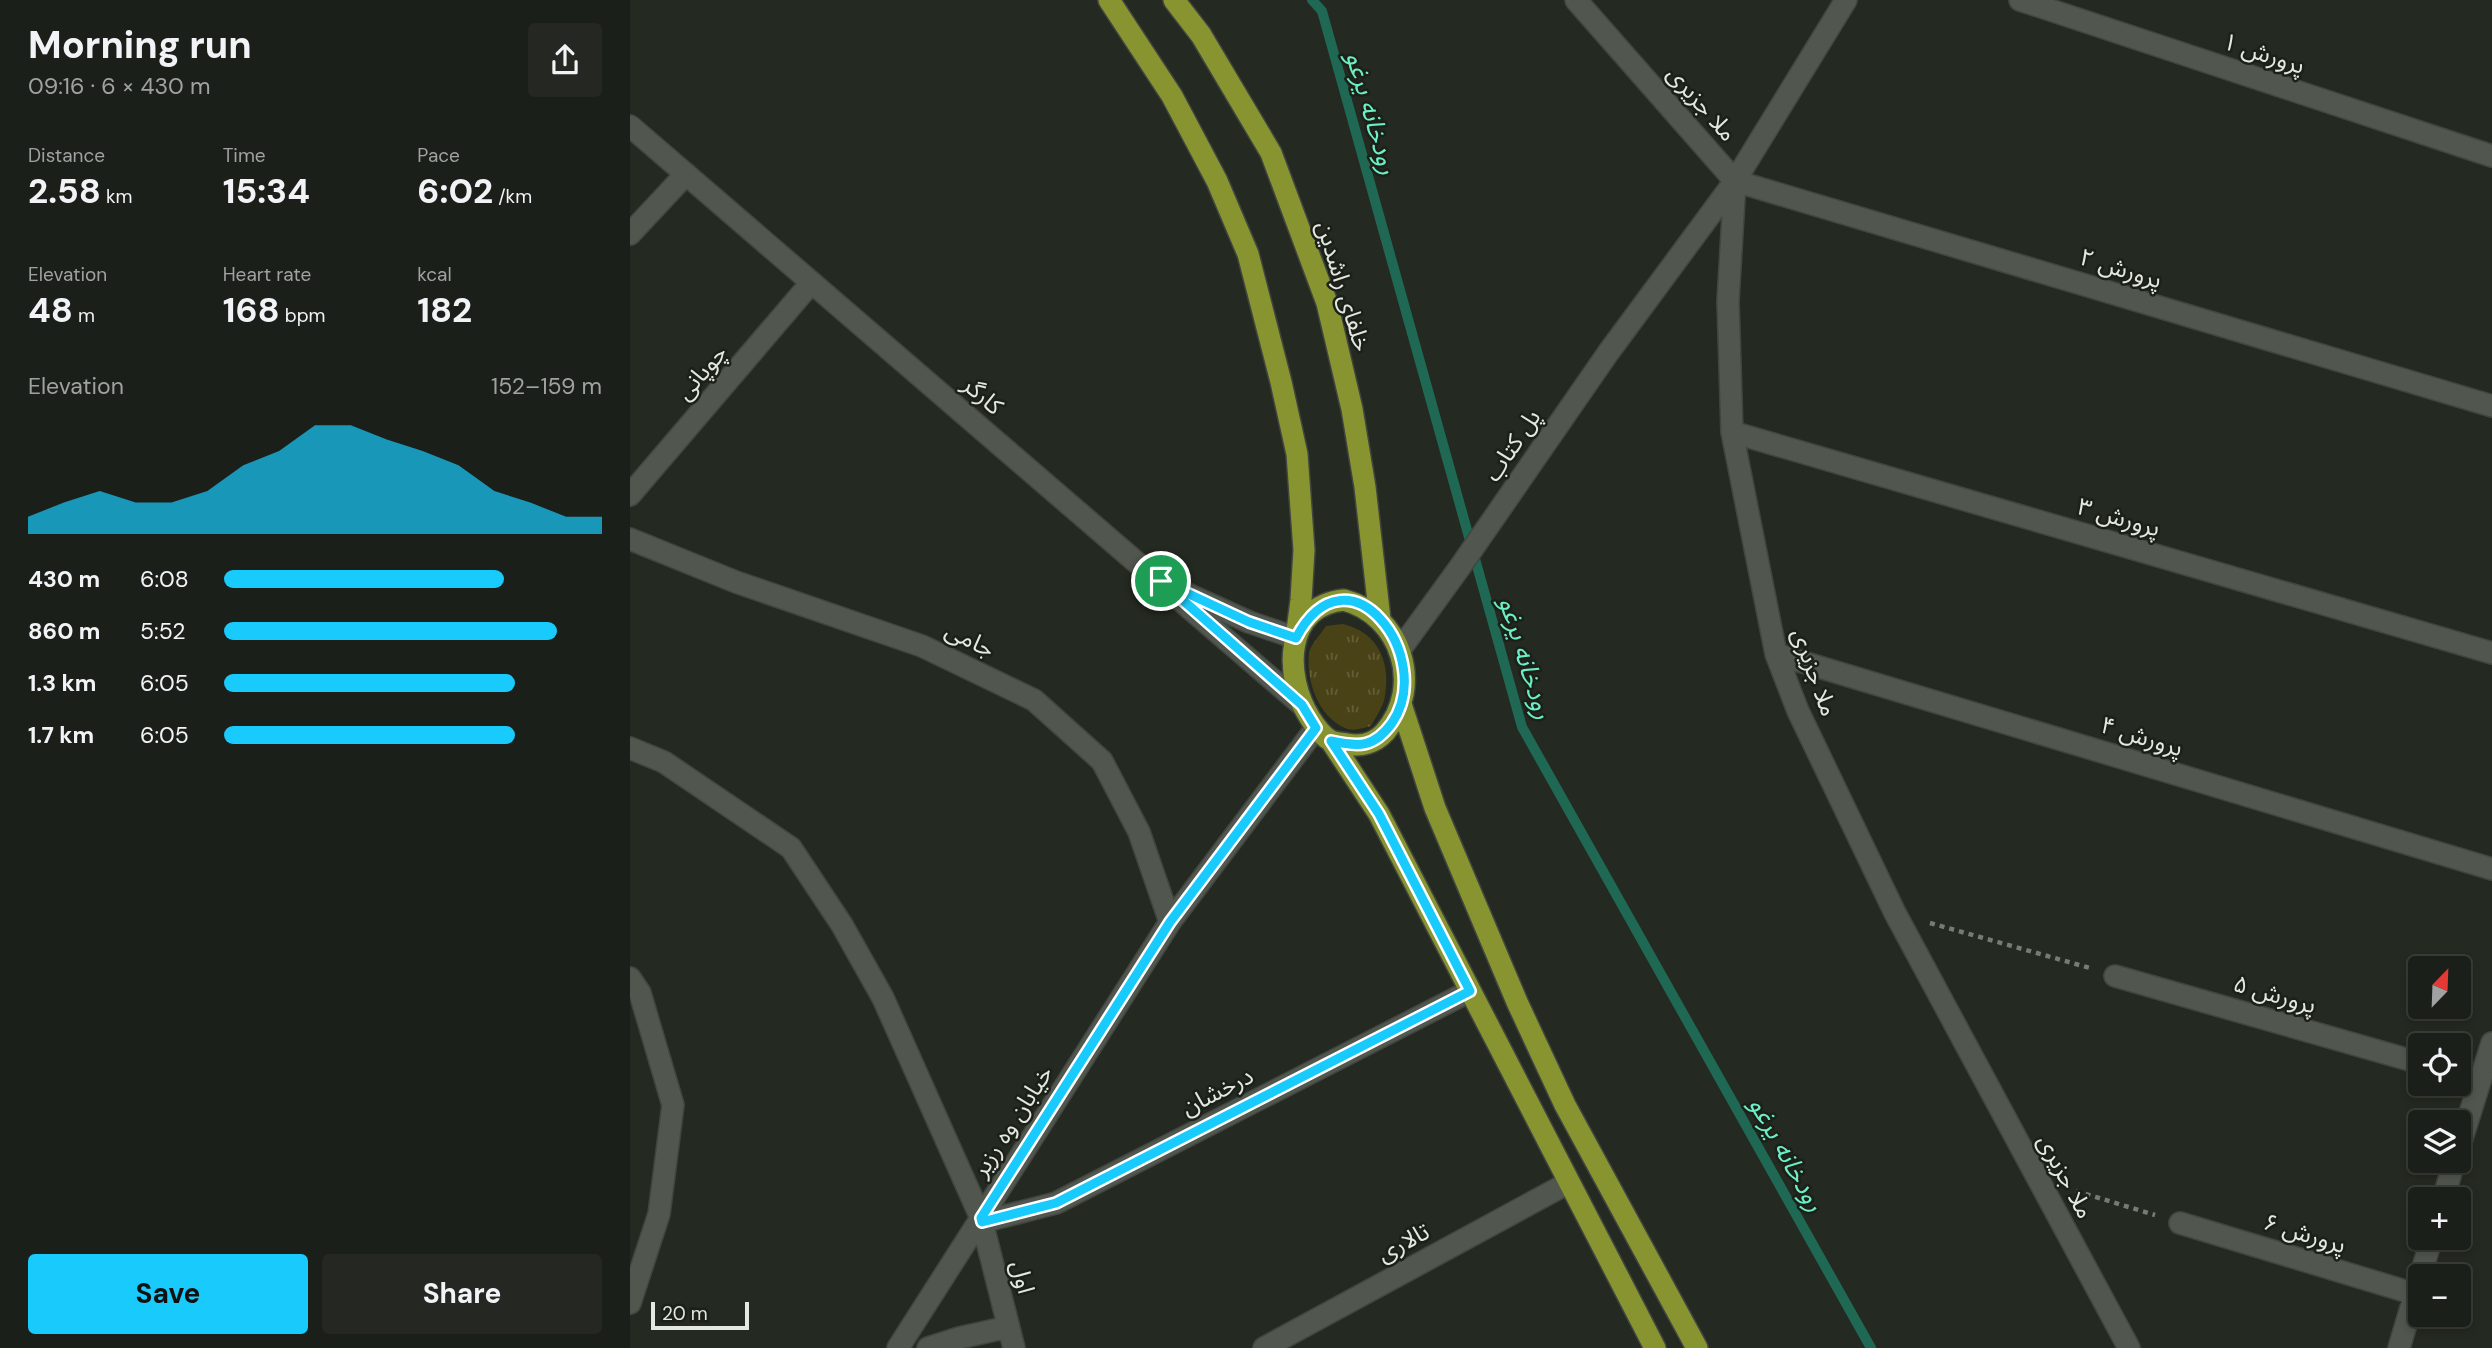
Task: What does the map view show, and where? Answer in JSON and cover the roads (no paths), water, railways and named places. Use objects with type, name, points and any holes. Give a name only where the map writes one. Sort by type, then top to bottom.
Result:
[{"type":"main road","points":[[1109,0],[1172,96],[1217,181],[1248,254],[1297,454],[1304,551],[1292,674],[1302,705],[1379,814],[1568,1183],[1656,1348]]},
{"type":"main road","name":"خلفای راشدین","points":[[1174,0],[1201,35],[1271,153],[1327,303],[1354,422],[1365,487],[1380,619]]},
{"type":"main road","points":[[1296,638],[1310,615],[1329,602],[1344,600],[1357,604],[1380,619],[1399,651],[1404,670],[1401,704],[1435,808],[1517,1002],[1565,1105],[1697,1348]]},
{"type":"main road","points":[[1324,734],[1352,745],[1368,744],[1383,734],[1401,704]]},
{"type":"street","name":"ملا جزیری","points":[[1576,0],[1735,181],[1728,301],[1732,432],[1776,654],[1798,711],[1895,913],[2129,1348]]},
{"type":"street","name":"پل کتاب","points":[[1399,651],[1460,568],[1608,353],[1735,181],[1846,0]]},
{"type":"street","name":"پرورش ۱","points":[[2020,0],[2492,156]]},
{"type":"street","name":"کارگر","points":[[630,126],[1302,705]]},
{"type":"street","points":[[630,234],[686,174]]},
{"type":"street","name":"پرورش ۲","points":[[1735,181],[2492,406]]},
{"type":"street","name":"چوپانی","points":[[630,495],[811,283]]},
{"type":"street","name":"پرورش ۳","points":[[1732,432],[2492,653]]},
{"type":"street","name":"جامی","points":[[630,539],[736,582],[922,646],[1034,700],[1102,761],[1139,832],[1170,922]]},
{"type":"street","points":[[1161,581],[1249,622],[1296,638]]},
{"type":"street","name":"پرورش ۴","points":[[1776,654],[2492,869]]},
{"type":"street","name":"خیابان وه رزیر","points":[[898,1348],[1170,922],[1324,734]]},
{"type":"street","name":"اول","points":[[630,748],[664,762],[791,848],[842,925],[883,998],[982,1220],[1014,1348]]},
{"type":"street","name":"پرورش ۵","points":[[2115,976],[2408,1060]]},
{"type":"street","points":[[630,978],[640,993],[673,1105],[659,1214],[630,1304]]},
{"type":"street","name":"درخشان","points":[[982,1220],[1056,1203],[1470,991]]},
{"type":"street","points":[[2471,1074],[2492,1043]]},
{"type":"street","name":"تالاری","points":[[1264,1348],[1568,1183]]},
{"type":"street","name":"پرورش ۶","points":[[2180,1223],[2408,1292]]},
{"type":"street","points":[[2399,1348],[2408,1318]]},
{"type":"street","points":[[928,1348],[1008,1327]]},
{"type":"waterway","name":"رودخانه یرغو","points":[[1312,0],[1322,11],[1522,727],[1871,1348]]}]
